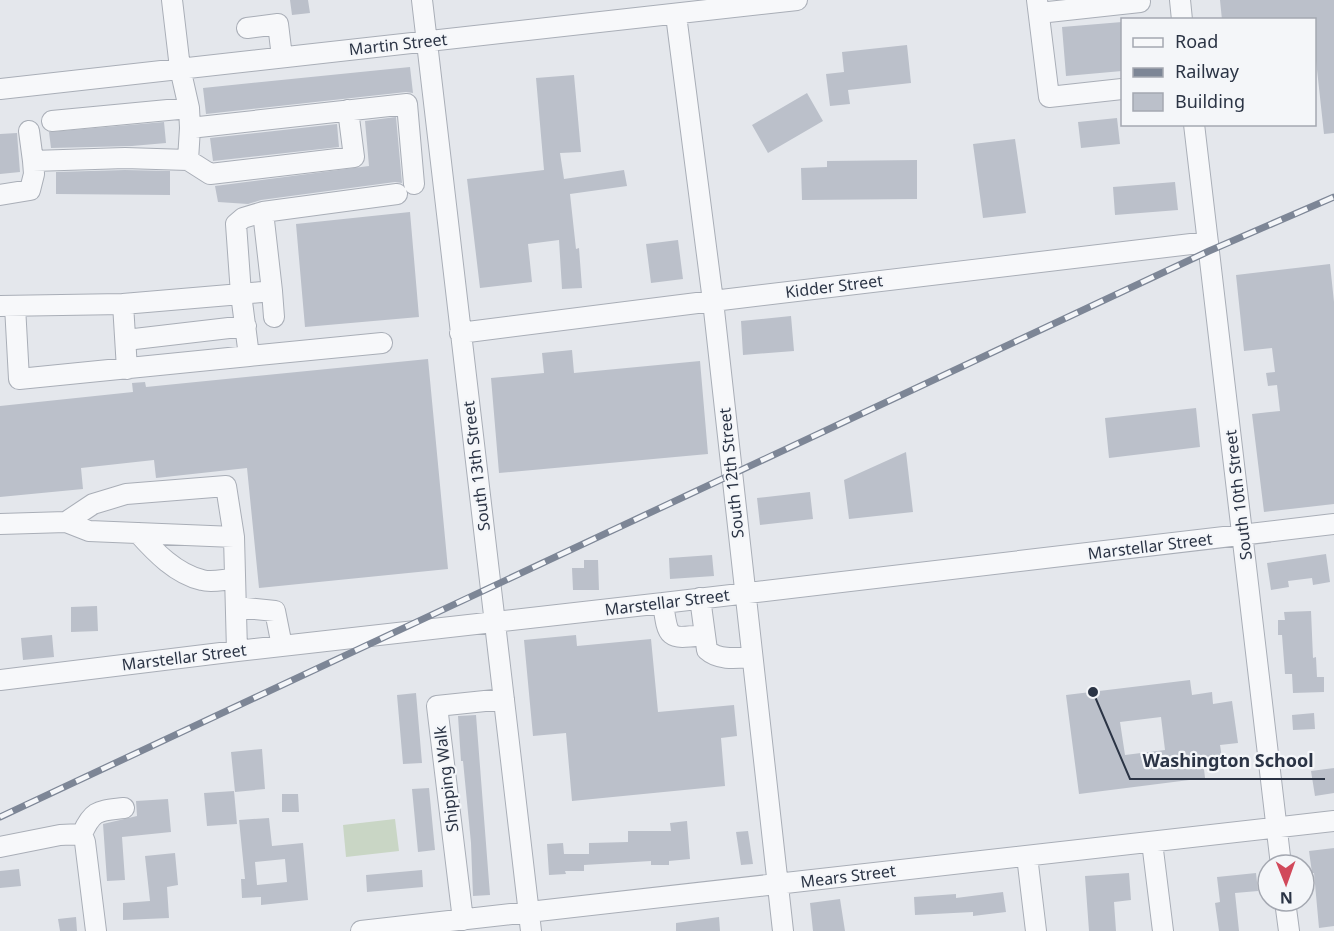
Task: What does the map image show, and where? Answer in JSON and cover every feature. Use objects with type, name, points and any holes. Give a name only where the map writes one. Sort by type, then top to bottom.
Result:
[{"type":"street","points":[[172,0],[180,68],[189,108],[188,160]]},
{"type":"street","name":"South 13th Street","points":[[422,0],[530,922]]},
{"type":"street","name":"Martin Street","points":[[0,89],[797,0]]},
{"type":"street","points":[[1180,0],[1182,18]]},
{"type":"street","points":[[1121,89],[1049,97],[1038,6],[1140,2]]},
{"type":"street","name":"South 12th Street","points":[[676,15],[713,301],[783,931]]},
{"type":"street","points":[[247,28],[278,24],[282,57]]},
{"type":"street","points":[[190,128],[407,104],[406,189],[263,212],[243,218],[236,224],[241,294],[249,356]]},
{"type":"street","points":[[52,121],[189,108]]},
{"type":"street","points":[[33,161],[125,158],[188,160],[210,174],[354,157],[348,110]]},
{"type":"street","name":"South 10th Street","points":[[1194,126],[1280,853]]},
{"type":"street","points":[[0,195],[30,190],[34,174],[29,131]]},
{"type":"street","points":[[263,212],[274,317]]},
{"type":"street","name":"Kidder Street","points":[[460,333],[1208,242]]},
{"type":"street","points":[[272,291],[123,304],[7,306],[19,379],[382,343]]},
{"type":"street","points":[[123,304],[127,369]]},
{"type":"street","points":[[126,340],[246,326]]},
{"type":"street","points":[[66,522],[93,504],[126,494],[226,486],[234,537],[237,651]]},
{"type":"street","points":[[0,524],[66,522],[89,531],[234,537]]},
{"type":"street","name":"Marstellar Street","points":[[0,680],[1334,524]]},
{"type":"street","points":[[138,533],[156,553],[189,575],[204,581],[235,579]]},
{"type":"street","points":[[700,598],[707,650],[712,655],[731,658],[752,657]]},
{"type":"street","points":[[663,603],[666,627],[672,636],[679,638],[705,635]]},
{"type":"street","points":[[236,607],[275,611],[282,646]]},
{"type":"street","name":"Shipping Walk","points":[[461,924],[437,706],[504,699]]},
{"type":"street","points":[[96,931],[85,842],[82,834],[92,815],[98,811],[124,808]]},
{"type":"street","name":"Mears Street","points":[[361,931],[530,922],[778,884],[1334,821]]},
{"type":"street","points":[[0,847],[60,835],[82,834]]},
{"type":"street","points":[[1152,842],[1163,931]]},
{"type":"street","points":[[1027,856],[1036,931]]},
{"type":"street","points":[[1287,913],[1289,931]]},
{"type":"green space","points":[[395,819],[399,851],[346,857],[343,825]]},
{"type":"building","points":[[290,0],[308,0],[310,13],[292,15]]},
{"type":"building","points":[[1220,0],[1334,0],[1334,133],[1324,134],[1316,60],[1316,18],[1222,18]]},
{"type":"building","points":[[1121,22],[1121,71],[1066,76],[1062,27]]},
{"type":"building","points":[[907,45],[911,83],[848,90],[850,104],[830,106],[826,74],[844,72],[842,52]]},
{"type":"building","points":[[410,67],[413,93],[206,114],[203,88]]},
{"type":"building","points":[[574,75],[581,152],[560,153],[564,179],[624,170],[627,186],[570,194],[576,249],[579,248],[582,288],[562,289],[559,240],[528,244],[532,282],[480,288],[467,179],[544,170],[536,78]]},
{"type":"building","points":[[807,93],[823,121],[768,153],[752,125]]},
{"type":"building","points":[[396,117],[402,183],[395,182],[261,200],[248,204],[218,202],[215,186],[369,166],[365,121]]},
{"type":"building","points":[[1117,118],[1120,144],[1081,148],[1078,122]]},
{"type":"building","points":[[164,122],[166,143],[51,148],[49,132]]},
{"type":"building","points":[[337,124],[339,147],[213,161],[210,138]]},
{"type":"building","points":[[17,133],[20,172],[0,174],[0,134]]},
{"type":"building","points":[[1015,139],[1026,213],[983,218],[973,144]]},
{"type":"building","points":[[917,160],[917,199],[802,200],[801,168],[827,167],[827,161]]},
{"type":"building","points":[[170,171],[170,195],[56,194],[56,172]]},
{"type":"building","points":[[1175,182],[1178,210],[1115,215],[1113,187]]},
{"type":"building","points":[[410,212],[419,317],[305,327],[296,224]]},
{"type":"building","points":[[678,240],[683,279],[651,283],[646,244]]},
{"type":"building","points":[[1330,264],[1334,302],[1334,504],[1264,512],[1252,414],[1280,411],[1277,385],[1268,386],[1266,373],[1275,372],[1272,348],[1244,351],[1236,275]]},
{"type":"building","points":[[791,316],[794,351],[743,355],[741,321]]},
{"type":"building","points":[[572,350],[574,373],[700,361],[708,454],[499,473],[491,378],[544,373],[542,353]]},
{"type":"building","points":[[428,359],[448,569],[259,588],[247,468],[156,478],[154,460],[81,468],[83,489],[0,497],[0,406],[133,392],[132,383],[145,382],[146,387]]},
{"type":"building","points":[[1196,408],[1200,447],[1109,458],[1105,418]]},
{"type":"building","points":[[906,452],[913,512],[849,519],[844,480]]},
{"type":"building","points":[[810,492],[813,519],[760,525],[757,498]]},
{"type":"building","points":[[1326,554],[1330,582],[1313,585],[1312,578],[1288,581],[1289,587],[1271,590],[1267,563]]},
{"type":"building","points":[[712,555],[714,576],[670,579],[669,558]]},
{"type":"building","points":[[584,560],[598,560],[599,590],[573,590],[572,568],[584,568]]},
{"type":"building","points":[[97,606],[98,631],[71,632],[71,607]]},
{"type":"building","points":[[1311,611],[1313,658],[1316,657],[1317,677],[1324,677],[1324,692],[1293,693],[1292,674],[1285,674],[1282,635],[1278,635],[1278,620],[1285,620],[1284,612]]},
{"type":"building","points":[[52,635],[54,657],[23,660],[21,638]]},
{"type":"building","points":[[576,635],[577,646],[651,639],[658,712],[734,705],[737,736],[721,738],[725,786],[572,801],[566,733],[533,736],[524,640]]},
{"type":"building","points":[[1190,680],[1192,695],[1212,692],[1213,704],[1232,701],[1238,743],[1220,745],[1222,758],[1203,760],[1205,778],[1079,794],[1066,695]],"holes":[[[1161,717],[1165,750],[1125,755],[1120,722]]]},
{"type":"building","points":[[416,693],[422,763],[403,764],[397,695]]},
{"type":"building","points":[[1314,713],[1315,729],[1293,730],[1292,715]]},
{"type":"building","points":[[476,715],[490,895],[473,896],[471,843],[458,716]]},
{"type":"building","points":[[262,749],[265,789],[235,792],[231,752]]},
{"type":"building","points":[[1334,768],[1334,793],[1315,796],[1311,771]]},
{"type":"building","points":[[429,788],[435,850],[418,852],[412,789]]},
{"type":"building","points":[[234,791],[237,824],[207,826],[204,793]]},
{"type":"building","points":[[282,794],[298,794],[299,812],[282,812]]},
{"type":"building","points":[[168,799],[171,832],[122,837],[125,880],[107,881],[103,824],[137,816],[136,801]]},
{"type":"building","points":[[269,818],[272,846],[303,843],[308,900],[261,905],[261,897],[242,898],[241,879],[245,879],[239,820]],"holes":[[[285,859],[287,882],[257,885],[255,862]]]},
{"type":"building","points":[[687,821],[690,859],[669,861],[669,865],[651,865],[651,861],[584,865],[584,871],[565,871],[566,874],[549,875],[547,844],[563,843],[564,854],[589,854],[589,843],[628,842],[628,831],[671,831],[670,823]]},
{"type":"building","points":[[748,831],[753,864],[741,865],[736,832]]},
{"type":"building","points":[[1334,848],[1334,926],[1319,928],[1316,853],[1309,853],[1309,851]]},
{"type":"building","points":[[175,853],[178,885],[167,887],[169,918],[123,920],[123,903],[150,901],[145,856]]},
{"type":"building","points":[[19,869],[21,886],[0,888],[0,871]]},
{"type":"building","points":[[422,870],[423,887],[367,892],[366,875]]},
{"type":"building","points":[[1129,873],[1131,900],[1114,902],[1116,931],[1089,931],[1085,876]]},
{"type":"building","points":[[1256,873],[1256,891],[1235,893],[1239,931],[1219,931],[1215,903],[1220,902],[1217,877]]},
{"type":"building","points":[[1003,892],[1006,912],[973,916],[973,912],[915,915],[914,897],[956,894],[956,898]]},
{"type":"building","points":[[840,899],[845,931],[813,931],[810,903]]},
{"type":"building","points":[[76,917],[77,931],[60,931],[58,919]]},
{"type":"building","points":[[719,917],[720,931],[676,931],[676,923]]},
{"type":"railway","points":[[0,817],[1209,251],[1334,197]]},
{"type":"place","name":"Washington School","points":[[1093,692]]}]
